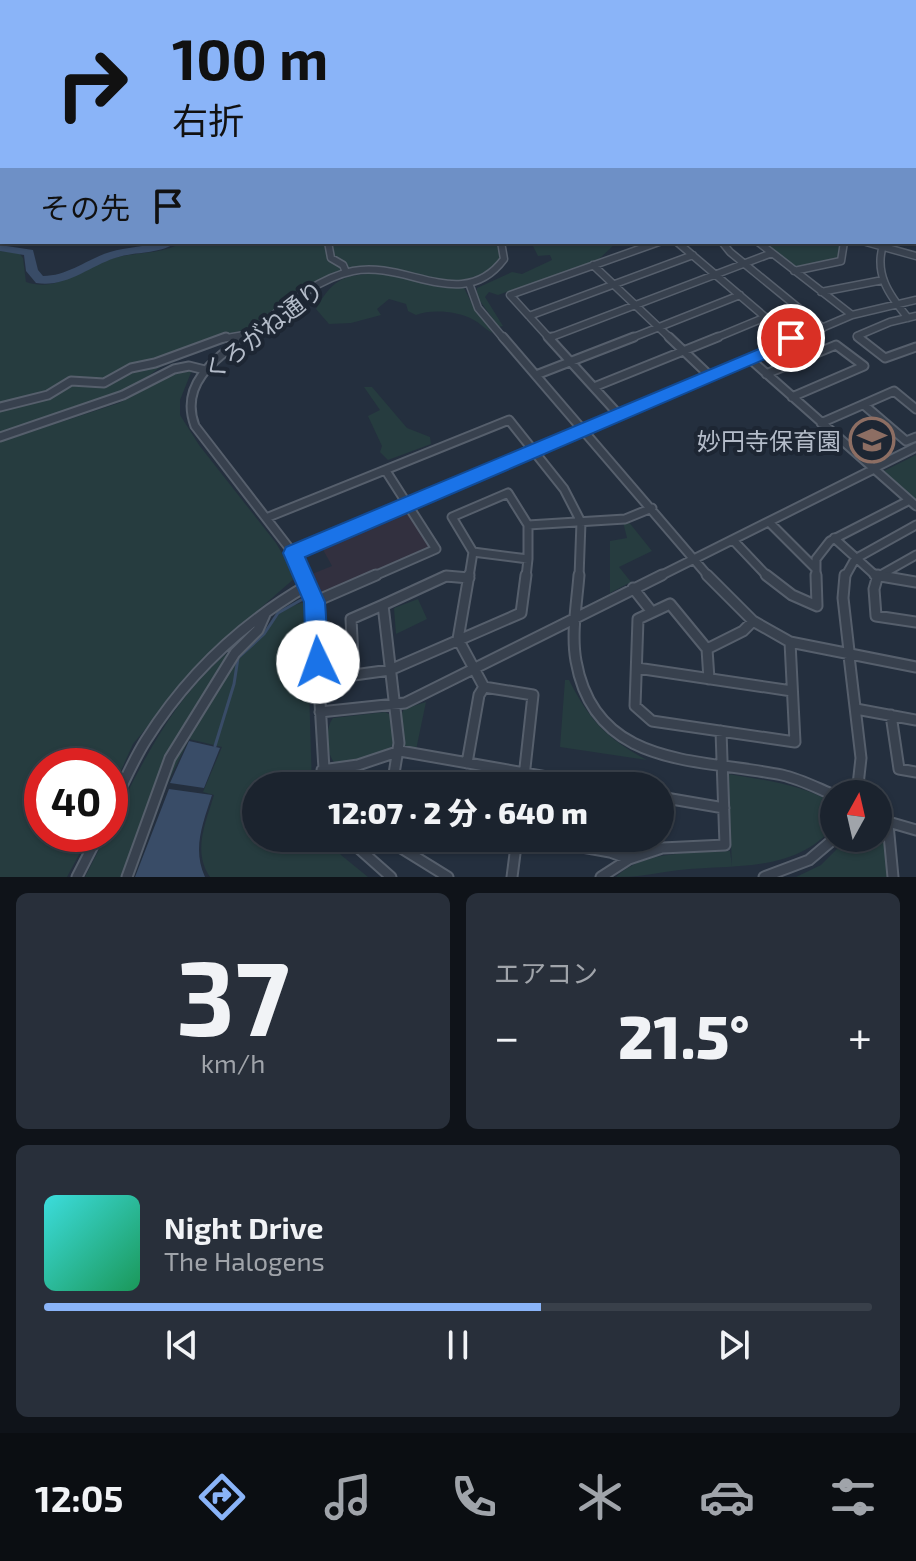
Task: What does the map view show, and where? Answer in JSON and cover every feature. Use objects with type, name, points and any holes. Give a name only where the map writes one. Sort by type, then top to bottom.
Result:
[{"type":"street","points":[[328,244],[331,258],[343,265],[346,272]]},
{"type":"street","points":[[501,244],[504,259],[498,269],[469,283],[478,308],[729,600],[753,621],[790,642],[916,667]]},
{"type":"street","points":[[637,244],[642,248]]},
{"type":"street","points":[[619,415],[510,295],[653,244]]},
{"type":"street","points":[[679,244],[794,341]]},
{"type":"street","points":[[724,244],[823,328]]},
{"type":"street","points":[[761,244],[852,315]]},
{"type":"street","points":[[794,271],[841,261],[844,244]]},
{"type":"street","points":[[912,317],[896,304],[879,266],[883,244],[916,256]]},
{"type":"street","points":[[549,338],[772,253]]},
{"type":"street","points":[[529,316],[693,255]]},
{"type":"street","points":[[593,265],[710,376]]},
{"type":"street","name":"くろがね通り","points":[[322,770],[314,602],[293,553],[193,420],[191,398],[205,370],[251,334],[329,280],[346,272],[377,269],[431,282],[469,283]]},
{"type":"street","points":[[821,292],[883,280]]},
{"type":"street","points":[[536,375],[740,295]]},
{"type":"street","points":[[293,553],[852,315],[916,300]]},
{"type":"street","points":[[594,387],[766,317]]},
{"type":"street","points":[[912,317],[857,336],[885,358],[916,347]]},
{"type":"street","points":[[0,407],[48,395],[71,381],[104,383],[131,368],[155,363],[231,335],[251,334]]},
{"type":"street","points":[[766,374],[836,345],[864,366],[792,397]]},
{"type":"street","points":[[733,540],[779,589],[799,601],[817,606],[816,559],[834,538],[912,504],[750,359]]},
{"type":"street","points":[[0,437],[123,395],[174,369],[189,366],[205,370]]},
{"type":"street","points":[[821,423],[894,391],[916,409]]},
{"type":"street","points":[[864,405],[906,441],[916,437]]},
{"type":"street","points":[[266,518],[509,420],[564,489],[581,522],[576,669],[584,693],[600,717],[625,740],[656,755],[786,776],[820,789]]},
{"type":"street","points":[[320,712],[395,705],[475,669],[916,447]]},
{"type":"street","points":[[314,602],[436,549],[386,471]]},
{"type":"street","points":[[469,578],[446,576],[351,619],[354,675],[390,670],[458,639],[521,613],[528,559],[528,525],[508,493],[452,517],[473,552],[469,578],[458,639],[484,687]]},
{"type":"street","points":[[528,525],[625,519],[652,508]]},
{"type":"street","points":[[769,522],[815,568]]},
{"type":"street","points":[[860,780],[856,709],[842,579],[845,567],[854,556],[916,525]]},
{"type":"street","points":[[834,538],[876,576],[916,582]]},
{"type":"street","points":[[473,552],[528,559]]},
{"type":"street","points":[[916,555],[876,576],[871,584],[876,616],[916,622]]},
{"type":"street","points":[[128,774],[160,720],[215,655],[267,610],[308,585]]},
{"type":"street","points":[[633,588],[652,612]]},
{"type":"street","points":[[709,679],[707,649],[670,604],[638,619],[635,706],[652,721],[795,742],[790,642]]},
{"type":"street","points":[[383,605],[400,751],[395,772]]},
{"type":"street","points":[[127,877],[170,758],[235,653],[258,630],[267,610]]},
{"type":"street","points":[[707,649],[743,631],[753,621]]},
{"type":"street","points":[[637,668],[792,691]]},
{"type":"street","points":[[467,763],[479,695],[484,687]]},
{"type":"street","points":[[484,687],[533,695],[524,772]]},
{"type":"street","points":[[856,709],[916,720]]},
{"type":"street","points":[[891,715],[899,769],[916,772]]},
{"type":"street","points":[[601,877],[629,859],[662,848],[725,845],[721,731]]},
{"type":"street","points":[[322,770],[358,765],[400,751],[518,772]]},
{"type":"street","points":[[674,799],[724,808]]},
{"type":"street","points":[[892,824],[916,830]]},
{"type":"street","points":[[764,877],[809,860],[820,851]]},
{"type":"street","points":[[77,877],[90,852]]},
{"type":"street","points":[[363,852],[391,877]]},
{"type":"street","points":[[408,852],[448,877]]},
{"type":"street","points":[[512,877],[515,852]]},
{"type":"street","points":[[610,852],[629,859]]},
{"type":"street","points":[[888,852],[893,877]]},
{"type":"shaded area","points":[[404,510],[409,511],[430,543],[428,550],[323,595],[312,574],[332,566],[321,546]]},
{"type":"green space","points":[[497,244],[501,257],[488,272],[464,280],[448,281],[379,266],[354,267],[334,274],[295,294],[254,327],[207,340],[159,368],[130,390],[0,434],[0,251],[19,253],[23,258],[26,282],[47,284],[114,258],[174,246]]},
{"type":"green space","points":[[532,244],[615,244],[598,260],[498,295],[489,292],[485,297],[503,326],[499,327],[477,297],[477,288],[512,272],[522,274],[552,260],[550,255],[538,256]]},
{"type":"green space","points":[[764,244],[841,244],[837,260],[797,268]]},
{"type":"green space","points":[[384,273],[438,287],[464,288],[475,310],[493,333],[466,316],[436,312],[416,315],[408,311],[406,304],[389,299],[377,309],[381,315],[351,323],[329,324],[316,309],[329,289],[343,279]]},
{"type":"green space","points":[[192,370],[180,400],[180,415],[199,445],[276,543],[296,577],[206,656],[133,744],[128,755],[128,748],[24,748],[24,852],[80,852],[67,877],[0,877],[0,442],[119,403],[172,375]]},
{"type":"green space","points":[[364,387],[372,387],[407,428],[430,437],[431,444],[388,460],[380,452],[382,446],[368,416],[380,410]]},
{"type":"green space","points":[[916,455],[916,503],[880,473]]},
{"type":"green space","points":[[628,521],[652,551],[619,567],[631,582],[610,593],[610,541],[627,538],[623,522]]},
{"type":"green space","points":[[418,599],[427,619],[396,634],[394,608]]},
{"type":"green space","points":[[304,602],[307,623],[312,772],[242,772],[242,852],[339,852],[368,877],[210,877],[201,847],[214,795],[203,792],[222,747],[189,739],[122,877],[85,877],[98,852],[128,852],[128,793],[171,717],[186,697],[225,655],[262,634],[282,612]]},
{"type":"green space","points":[[565,680],[569,680],[600,727],[620,744],[647,760],[560,747]]},
{"type":"green space","points":[[426,702],[416,750],[408,749],[404,744],[401,715],[404,709]]},
{"type":"green space","points":[[385,712],[391,715],[394,741],[391,746],[368,757],[334,762],[328,740],[333,718]]},
{"type":"green space","points":[[728,774],[782,784],[820,797],[820,839],[798,853],[778,860],[732,866]]},
{"type":"green space","points":[[730,851],[732,866],[616,877],[627,868],[655,857]]},
{"type":"green space","points":[[834,852],[885,852],[888,877],[796,877],[821,865]]},
{"type":"water","points":[[189,741],[220,748],[204,788],[170,783]]},
{"type":"water","points":[[169,789],[212,795],[199,846],[205,877],[135,877]]},
{"type":"waterway","points":[[489,0],[515,0]]},
{"type":"waterway","points":[[0,248],[29,252],[32,271],[40,280],[51,280],[72,274],[111,255],[167,244]]},
{"type":"waterway","points":[[215,746],[234,684],[238,658],[264,634],[278,613],[301,600]]},
{"type":"place","name":"妙円寺保育園","points":[[872,440]]},
{"type":"route","points":[[318,662],[314,602],[293,553],[794,341],[791,338]]}]
